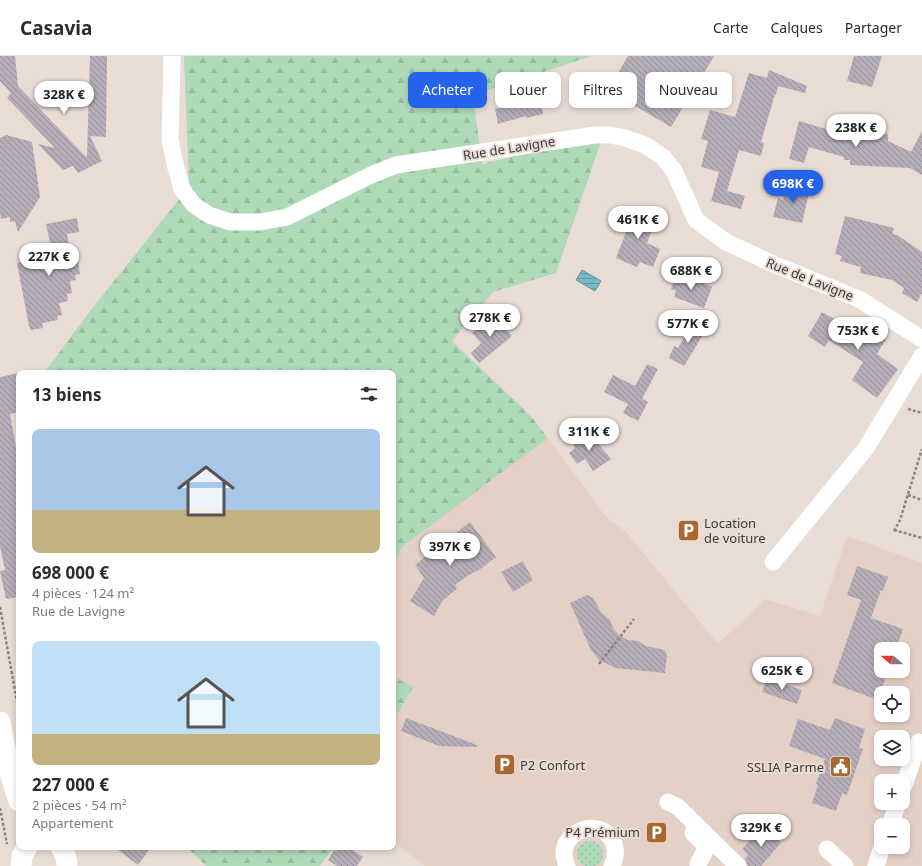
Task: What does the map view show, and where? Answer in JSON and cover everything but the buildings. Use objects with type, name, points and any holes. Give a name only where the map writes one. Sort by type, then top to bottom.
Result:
[{"type":"main road","points":[[0,722],[9,770],[16,792]]},
{"type":"main road","points":[[19,850],[22,856],[21,866]]},
{"type":"street","name":"Rue de Lavigne","points":[[172,56],[170,140],[176,168],[182,189],[194,205],[209,215],[230,222],[260,222],[287,217],[371,175],[396,165],[596,135],[612,135],[645,145],[663,157],[674,171],[696,220],[726,242],[747,253],[805,278],[859,299],[922,339]]},
{"type":"street","points":[[773,562],[866,448],[922,356]]},
{"type":"street","points":[[908,774],[919,742]]},
{"type":"street","points":[[698,864],[707,847],[673,812],[668,802],[678,807],[738,866]]},
{"type":"street","points":[[567,866],[564,854],[568,840],[573,834],[588,828],[601,831],[611,839],[615,850],[615,857],[612,866]]},
{"type":"street","points":[[827,849],[845,866]]},
{"type":"street","points":[[876,866],[880,854]]},
{"type":"path","points":[[922,449],[900,520],[894,530],[922,538]]},
{"type":"path","points":[[918,461],[922,462]]},
{"type":"path","points":[[908,495],[922,500]]},
{"type":"path","points":[[0,607],[16,696]]},
{"type":"path","points":[[599,664],[634,619]]},
{"type":"path","points":[[0,808],[16,844]]},
{"type":"shaded area","points":[[548,438],[606,517],[626,532],[718,644],[765,599],[820,616],[847,536],[922,563],[922,866],[425,866],[396,843],[396,716],[412,687],[396,678],[396,560],[402,547]]},
{"type":"green space","points":[[184,56],[592,56],[543,72],[495,72],[495,88],[487,90],[487,72],[408,72],[408,108],[475,108],[482,164],[556,146],[601,142],[556,273],[493,292],[452,341],[529,414],[548,438],[402,547],[396,560],[396,370],[46,370],[87,315],[189,187]]},
{"type":"green space","points":[[396,678],[413,687],[396,717]]},
{"type":"green space","points":[[590,841],[599,845],[603,854],[599,863],[590,867],[581,863],[577,854],[581,845]]},
{"type":"green space","points":[[190,850],[332,850],[320,866],[206,866]]},
{"type":"water","points":[[582,270],[601,281],[595,291],[576,280]]},
{"type":"place","name":"Location de voiture","points":[[688,530]]},
{"type":"place","name":"P2 Confort","points":[[505,765]]},
{"type":"place","name":"SSLIA Parme","points":[[840,767]]},
{"type":"place","name":"P4 Prémium","points":[[656,832]]}]
